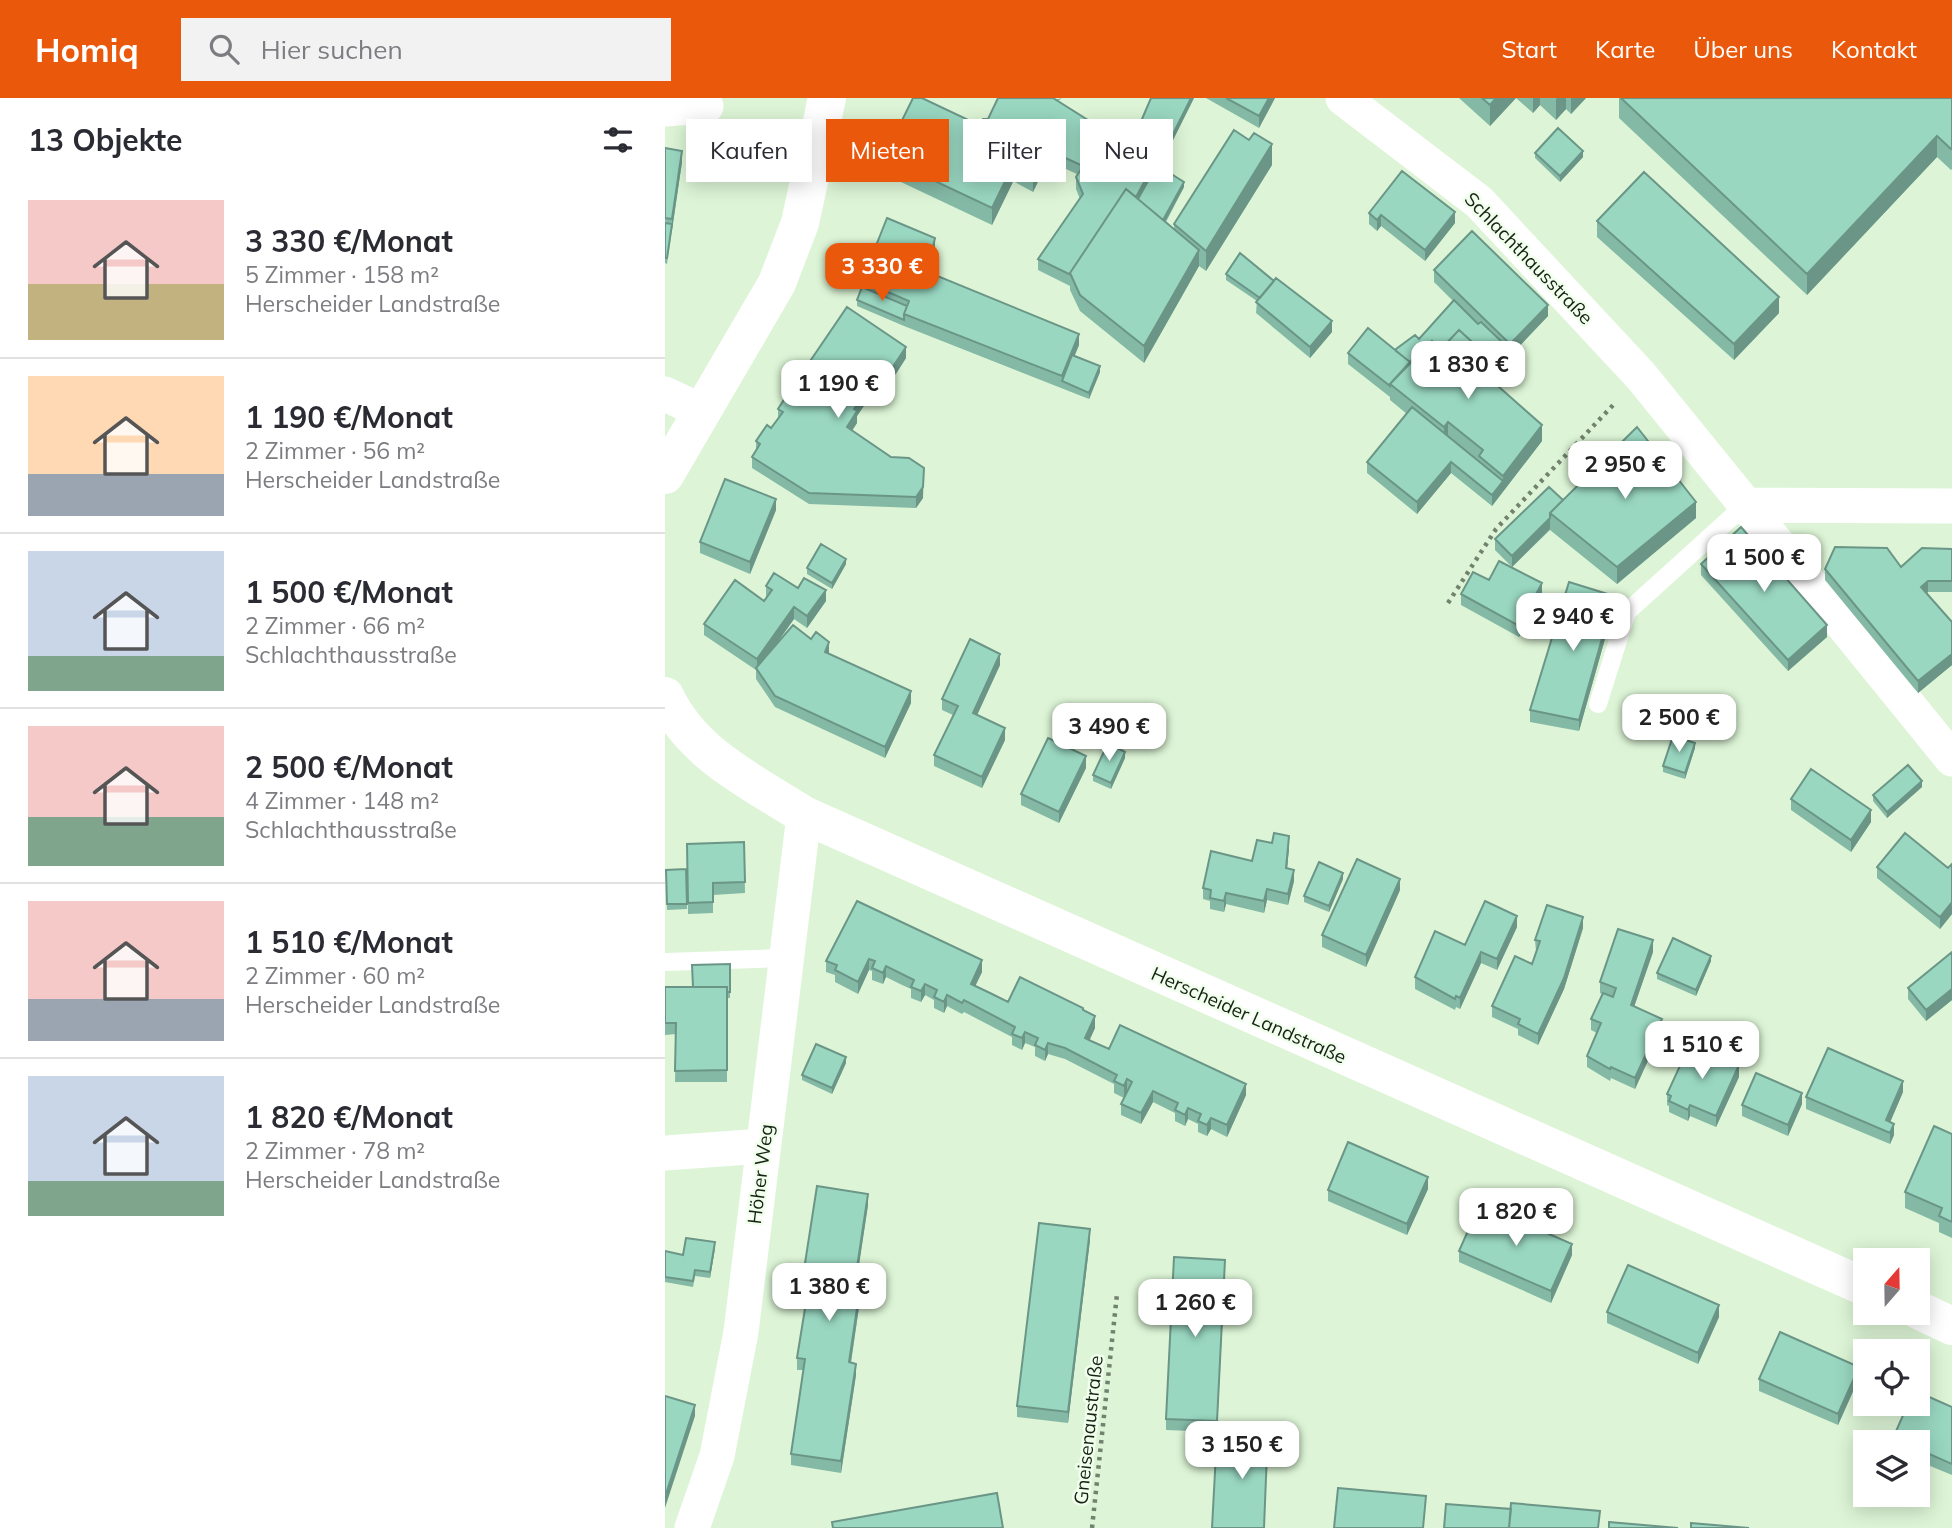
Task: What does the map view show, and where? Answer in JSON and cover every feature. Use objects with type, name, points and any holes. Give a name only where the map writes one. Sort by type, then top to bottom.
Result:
[{"type":"main road","points":[[665,475],[701,411],[750,334],[777,283],[800,223],[827,98]]},
{"type":"main road","name":"Herscheider Landstraße","points":[[665,696],[671,709],[702,749],[804,815],[1853,1282]]},
{"type":"main road","points":[[1930,1315],[1952,1325]]},
{"type":"street","name":"Schlachthausstraße","points":[[1343,98],[1479,202],[1641,376],[1952,760]]},
{"type":"street","points":[[665,109],[706,106]]},
{"type":"street","points":[[665,394],[701,411]]},
{"type":"street","points":[[1745,505],[1952,506]]},
{"type":"street","name":"Höher Weg","points":[[692,1528],[717,1457],[741,1332],[804,815]]},
{"type":"street","points":[[665,1153],[763,1146]]},
{"type":"lane","points":[[1598,704],[1627,612],[1745,505]]},
{"type":"lane","points":[[665,962],[785,958]]},
{"type":"path","points":[[1448,603],[1496,529],[1641,376]]},
{"type":"path","name":"Gneisenaustraße","points":[[1092,1528],[1117,1294]]},
{"type":"building","points":[[913,98],[922,98],[966,119],[963,119],[963,182],[1005,182],[992,208],[937,182],[949,182],[949,119],[903,119]]},
{"type":"building","points":[[998,98],[1053,98],[1086,119],[1080,119],[1080,165],[1066,158],[1066,119],[988,119]]},
{"type":"building","points":[[1151,98],[1191,98],[1173,134],[1173,119],[1142,119]]},
{"type":"building","points":[[1226,98],[1269,98],[1259,116]]},
{"type":"building","points":[[1482,98],[1496,98],[1490,105]]},
{"type":"building","points":[[1621,98],[1952,98],[1952,148],[1937,136],[1807,274]]},
{"type":"building","points":[[1558,128],[1583,151],[1560,176],[1535,153]]},
{"type":"building","points":[[1234,130],[1249,140],[1254,133],[1272,144],[1206,251],[1174,224]]},
{"type":"building","points":[[665,148],[682,151],[672,219],[665,218]]},
{"type":"building","points":[[1080,171],[1080,182],[1144,182],[1136,197],[1126,189],[1071,275],[1038,259],[1083,194],[1076,177]]},
{"type":"building","points":[[1402,171],[1455,212],[1425,250],[1381,215],[1377,220],[1369,213]]},
{"type":"building","points":[[1644,172],[1779,297],[1734,344],[1597,221]]},
{"type":"building","points":[[1173,175],[1184,182],[1163,220],[1138,199],[1148,182],[1173,182]]},
{"type":"building","points":[[1126,189],[1199,250],[1144,346],[1080,295],[1070,273]]},
{"type":"building","points":[[887,218],[935,238],[931,255],[936,257],[930,273],[1079,334],[1062,376],[904,314],[909,301],[862,281]]},
{"type":"building","points":[[665,223],[672,224],[667,258],[665,258]]},
{"type":"building","points":[[1472,231],[1548,305],[1510,344],[1434,270]]},
{"type":"building","points":[[1240,253],[1274,281],[1260,298],[1226,274]]},
{"type":"building","points":[[1276,278],[1332,321],[1310,347],[1256,302]]},
{"type":"building","points":[[862,287],[907,306],[904,320],[857,300]]},
{"type":"building","points":[[1454,300],[1478,324],[1481,322],[1502,342],[1483,363],[1483,352],[1459,330],[1441,349],[1432,341],[1410,362],[1396,351],[1415,335],[1419,339]]},
{"type":"building","points":[[847,307],[906,347],[892,368],[885,364],[854,409],[857,411],[847,427],[891,457],[909,458],[924,468],[923,487],[916,497],[809,493],[752,457],[760,444],[756,441],[767,425],[771,428],[783,412],[778,409],[789,392],[793,395],[807,377],[802,373]]},
{"type":"building","points":[[1368,328],[1410,362],[1390,386],[1348,353]]},
{"type":"building","points":[[1459,330],[1483,352],[1473,364],[1542,425],[1503,476],[1479,456],[1483,450],[1448,422],[1444,427],[1390,384],[1432,341],[1441,349]]},
{"type":"building","points":[[1072,355],[1100,366],[1089,393],[1062,381]]},
{"type":"building","points":[[1412,407],[1503,481],[1492,495],[1451,462],[1417,502],[1367,462]]},
{"type":"building","points":[[1637,427],[1696,502],[1617,567],[1550,513]]},
{"type":"building","points":[[725,479],[776,499],[750,562],[700,542]]},
{"type":"building","points":[[1549,487],[1563,500],[1550,513],[1550,518],[1512,556],[1495,539]]},
{"type":"building","points":[[1741,527],[1827,625],[1788,660],[1701,564]]},
{"type":"building","points":[[821,544],[846,559],[832,583],[807,568]]},
{"type":"building","points":[[1835,547],[1887,548],[1901,567],[1922,548],[1952,549],[1952,581],[1928,581],[1921,587],[1952,622],[1952,654],[1918,681],[1825,569]]},
{"type":"building","points":[[1499,561],[1542,583],[1519,626],[1461,594],[1473,572],[1489,580]]},
{"type":"building","points":[[774,573],[798,588],[804,578],[826,590],[807,616],[794,607],[757,659],[704,624],[735,580],[764,601],[772,590],[766,586]]},
{"type":"building","points":[[1569,582],[1614,596],[1579,720],[1530,710]]},
{"type":"building","points":[[793,625],[811,639],[816,632],[829,642],[825,652],[911,691],[885,747],[775,696],[756,668]]},
{"type":"building","points":[[970,639],[1000,654],[973,713],[1005,728],[982,777],[934,755],[958,706],[942,699]]},
{"type":"building","points":[[1673,736],[1695,743],[1685,773],[1663,766]]},
{"type":"building","points":[[1048,738],[1086,756],[1059,812],[1021,794]]},
{"type":"building","points":[[1108,743],[1125,752],[1111,783],[1093,775]]},
{"type":"building","points":[[1908,765],[1922,781],[1887,812],[1873,795]]},
{"type":"building","points":[[1811,769],[1871,810],[1851,840],[1791,799]]},
{"type":"building","points":[[1274,833],[1289,836],[1286,868],[1294,870],[1288,894],[1267,889],[1264,901],[1226,893],[1224,901],[1210,898],[1211,890],[1203,888],[1211,851],[1252,861],[1257,840],[1272,843]]},
{"type":"building","points":[[1905,833],[1948,868],[1952,864],[1952,902],[1940,917],[1877,867]]},
{"type":"building","points":[[744,842],[745,882],[713,883],[713,902],[688,903],[687,844]]},
{"type":"building","points":[[1357,859],[1400,879],[1366,955],[1322,935]]},
{"type":"building","points":[[1319,862],[1343,873],[1329,906],[1304,896]]},
{"type":"building","points":[[686,869],[687,904],[667,904],[666,870]]},
{"type":"building","points":[[857,901],[982,960],[971,984],[1008,1002],[1020,977],[1095,1016],[1085,1038],[1091,1041],[1109,1049],[1120,1025],[1246,1084],[1227,1125],[1211,1118],[1207,1125],[1198,1121],[1201,1114],[1188,1108],[1185,1115],[1175,1110],[1178,1103],[1153,1091],[1141,1113],[1121,1104],[1132,1082],[1127,1079],[1124,1086],[1114,1081],[1117,1075],[1065,1048],[1048,1043],[1045,1050],[1035,1045],[1038,1038],[1025,1032],[1022,1038],[1012,1034],[1015,1027],[964,1000],[962,1003],[947,995],[944,1002],[934,997],[937,990],[925,984],[921,991],[911,987],[914,980],[886,966],[883,973],[872,968],[875,961],[869,959],[858,982],[835,970],[837,965],[826,961]]},
{"type":"building","points":[[1485,901],[1517,916],[1497,959],[1481,952],[1460,998],[1456,996],[1455,999],[1415,977],[1435,931],[1465,945]]},
{"type":"building","points":[[1547,905],[1583,917],[1564,978],[1538,1034],[1518,1024],[1520,1019],[1492,1006],[1515,956],[1532,964],[1540,941],[1535,940]]},
{"type":"building","points":[[1618,929],[1653,940],[1631,1005],[1662,1019],[1635,1078],[1611,1067],[1610,1069],[1587,1056],[1601,1023],[1591,1019],[1603,993],[1613,997],[1616,988],[1600,982]]},
{"type":"building","points":[[1673,938],[1711,956],[1696,990],[1657,973]]},
{"type":"building","points":[[1952,952],[1952,989],[1926,1010],[1908,988]]},
{"type":"building","points":[[730,964],[730,992],[727,992],[727,987],[693,987],[692,965]]},
{"type":"building","points":[[665,987],[727,987],[727,1070],[675,1071],[676,1023],[665,1023]]},
{"type":"building","points":[[816,1044],[846,1057],[832,1088],[802,1075]]},
{"type":"building","points":[[1690,1044],[1739,1065],[1716,1116],[1690,1105],[1688,1110],[1669,1101],[1671,1096],[1667,1094]]},
{"type":"building","points":[[1828,1048],[1903,1081],[1886,1120],[1894,1124],[1890,1133],[1806,1097]]},
{"type":"building","points":[[1756,1073],[1802,1093],[1788,1125],[1742,1105]]},
{"type":"building","points":[[1934,1126],[1952,1134],[1952,1222],[1939,1216],[1942,1208],[1905,1192]]},
{"type":"building","points":[[1348,1142],[1428,1177],[1407,1224],[1328,1190]]},
{"type":"building","points":[[817,1186],[868,1194],[853,1294],[859,1295],[849,1362],[856,1364],[841,1461],[791,1454],[805,1359],[797,1358],[808,1290],[801,1289]]},
{"type":"building","points":[[1480,1204],[1572,1244],[1551,1291],[1459,1251]]},
{"type":"building","points":[[1039,1223],[1090,1229],[1068,1412],[1017,1406]]},
{"type":"building","points":[[686,1238],[715,1242],[710,1272],[695,1270],[693,1281],[665,1277],[665,1251],[683,1255]]},
{"type":"building","points":[[1174,1257],[1225,1260],[1217,1421],[1166,1419]]},
{"type":"building","points":[[1628,1265],[1719,1305],[1698,1353],[1607,1312]]},
{"type":"building","points":[[1780,1332],[1853,1364],[1853,1380],[1838,1414],[1759,1379]]},
{"type":"building","points":[[665,1396],[695,1405],[665,1497]]},
{"type":"building","points":[[1930,1397],[1952,1407],[1952,1464],[1930,1454],[1930,1430],[1897,1430],[1903,1416],[1930,1416]]},
{"type":"building","points":[[1235,1425],[1268,1427],[1264,1528],[1212,1528],[1216,1453],[1233,1454]]},
{"type":"building","points":[[1338,1488],[1426,1496],[1423,1528],[1334,1528]]},
{"type":"building","points":[[997,1493],[1003,1528],[833,1528],[832,1522]]},
{"type":"building","points":[[1511,1503],[1600,1511],[1598,1528],[1509,1528]]},
{"type":"building","points":[[1446,1504],[1511,1509],[1509,1528],[1444,1528]]},
{"type":"building","points":[[1609,1522],[1678,1528],[1609,1528]]},
{"type":"building","points":[[1691,1523],[1749,1528],[1691,1528]]}]
